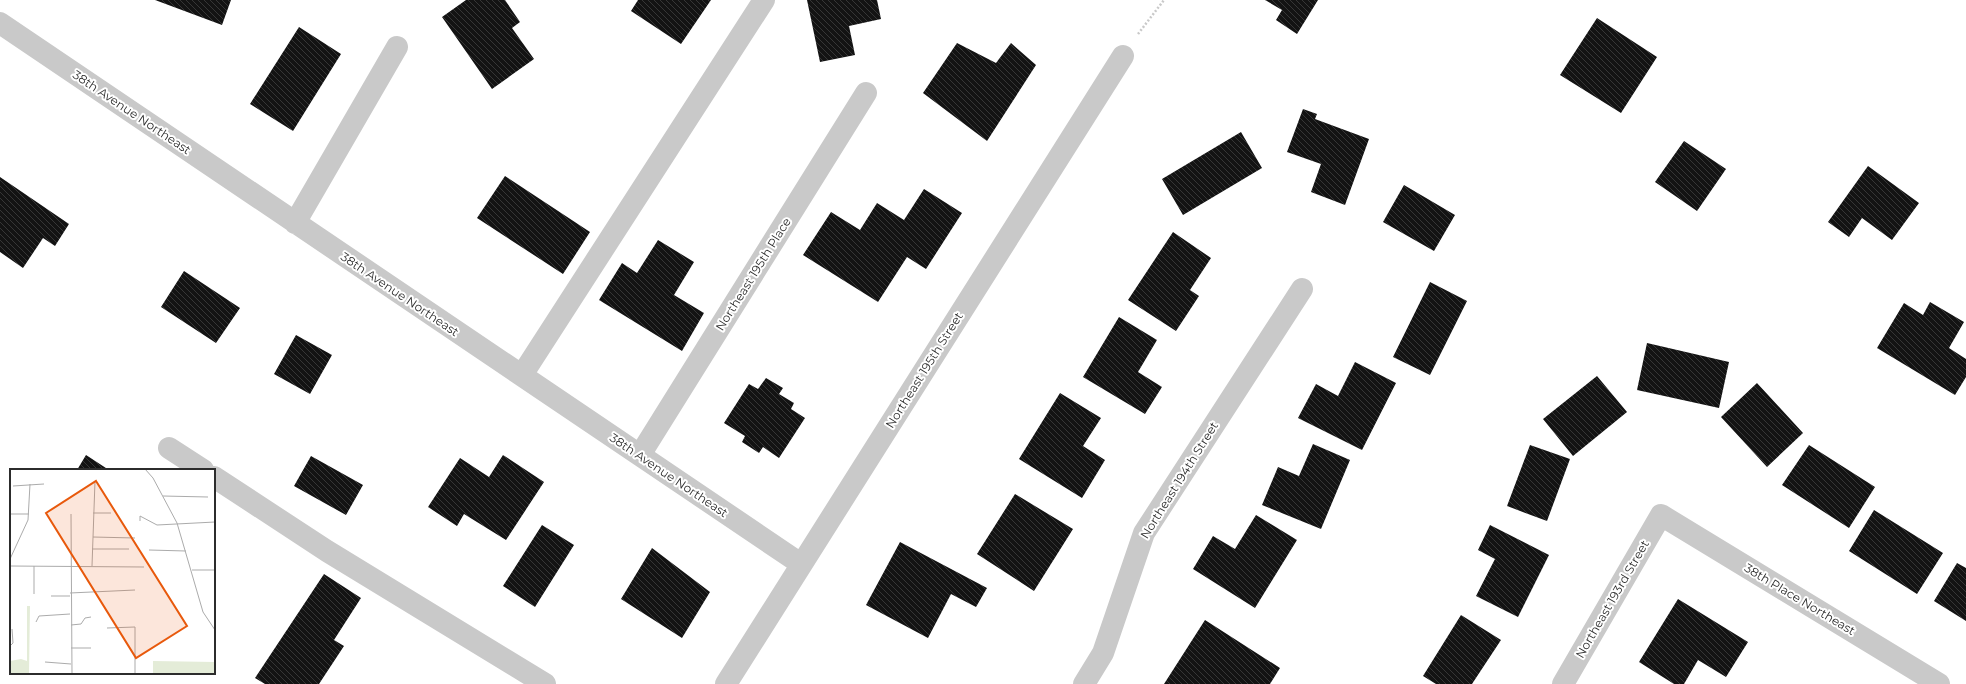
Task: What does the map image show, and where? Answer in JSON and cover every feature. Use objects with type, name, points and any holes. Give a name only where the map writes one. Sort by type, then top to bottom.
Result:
[{"type":"street","points":[[522,375],[764,0]]},
{"type":"street","name":"38th Avenue Northeast","points":[[0,23],[801,564]]},
{"type":"street","points":[[295,223],[397,47]]},
{"type":"street","name":"Northeast 195th Street","points":[[726,684],[1124,56]]},
{"type":"street","name":"Northeast 195th Place","points":[[640,455],[866,92]]},
{"type":"street","name":"Northeast 194th Street","points":[[1084,684],[1103,654],[1144,533],[1302,289]]},
{"type":"street","points":[[169,448],[201,469]]},
{"type":"street","points":[[215,478],[327,551],[545,684]]},
{"type":"street","name":"Northeast 193rd Street","points":[[1563,684],[1661,515]]},
{"type":"street","name":"38th Place Northeast","points":[[1661,515],[1940,684]]},
{"type":"path","points":[[1124,56],[1146,22],[1164,0]]},
{"type":"building","points":[[155,0],[231,0],[222,25]]},
{"type":"building","points":[[466,0],[505,0],[520,22],[512,28],[534,59],[492,89],[442,17]]},
{"type":"building","points":[[638,0],[711,0],[681,44],[631,11]]},
{"type":"building","points":[[807,0],[877,0],[881,19],[849,26],[855,55],[820,62]]},
{"type":"building","points":[[1265,0],[1318,0],[1297,34],[1276,20],[1282,10]]},
{"type":"building","points":[[1597,18],[1657,57],[1621,113],[1560,75]]},
{"type":"building","points":[[299,27],[341,54],[293,131],[250,104]]},
{"type":"building","points":[[957,43],[996,63],[1011,43],[1036,65],[987,141],[923,93]]},
{"type":"building","points":[[1303,109],[1317,114],[1315,119],[1369,139],[1345,205],[1311,192],[1321,164],[1287,152]]},
{"type":"building","points":[[1241,132],[1262,168],[1183,215],[1162,179]]},
{"type":"building","points":[[1684,141],[1726,169],[1697,211],[1655,182]]},
{"type":"building","points":[[1868,166],[1919,203],[1892,240],[1862,218],[1849,237],[1828,222]]},
{"type":"building","points":[[505,176],[590,232],[563,274],[477,218]]},
{"type":"building","points":[[0,177],[69,224],[55,246],[43,238],[23,268],[0,252]]},
{"type":"building","points":[[1404,185],[1455,215],[1434,251],[1383,222]]},
{"type":"building","points":[[924,189],[962,213],[926,269],[907,257],[878,302],[803,255],[831,212],[860,230],[877,203],[904,220]]},
{"type":"building","points":[[1173,232],[1211,258],[1190,290],[1199,296],[1176,331],[1128,300]]},
{"type":"building","points":[[658,240],[694,262],[674,295],[704,313],[682,351],[599,300],[622,263],[637,273]]},
{"type":"building","points":[[184,271],[240,308],[216,343],[161,307]]},
{"type":"building","points":[[1430,282],[1467,301],[1430,375],[1393,357]]},
{"type":"building","points":[[1930,302],[1964,322],[1949,348],[1966,359],[1966,377],[1955,395],[1877,348],[1904,303],[1923,315]]},
{"type":"building","points":[[1119,317],[1157,340],[1138,372],[1162,387],[1145,414],[1083,377]]},
{"type":"building","points":[[296,335],[332,355],[310,394],[274,374]]},
{"type":"building","points":[[1647,343],[1729,362],[1719,408],[1637,390]]},
{"type":"building","points":[[1355,362],[1396,383],[1362,450],[1298,418],[1316,384],[1338,396]]},
{"type":"building","points":[[1597,376],[1627,412],[1573,456],[1543,419]]},
{"type":"building","points":[[766,378],[783,388],[779,394],[794,403],[791,409],[805,418],[779,458],[763,447],[759,453],[742,442],[745,436],[724,423],[749,384],[758,389]]},
{"type":"building","points":[[1757,383],[1803,433],[1767,467],[1721,417]]},
{"type":"building","points":[[1060,393],[1101,418],[1083,446],[1105,460],[1082,498],[1019,459]]},
{"type":"building","points":[[1313,444],[1350,460],[1321,529],[1262,505],[1278,467],[1299,476]]},
{"type":"building","points":[[1530,445],[1570,459],[1547,521],[1507,506]]},
{"type":"building","points":[[1809,445],[1875,487],[1849,528],[1782,485]]},
{"type":"building","points":[[86,455],[107,469],[78,469]]},
{"type":"building","points":[[503,455],[544,482],[506,540],[464,514],[457,526],[428,507],[460,458],[489,477]]},
{"type":"building","points":[[311,456],[363,485],[346,515],[294,486]]},
{"type":"building","points":[[1015,494],[1073,529],[1034,591],[977,554]]},
{"type":"building","points":[[1874,510],[1943,553],[1917,594],[1849,551]]},
{"type":"building","points":[[1256,515],[1297,540],[1255,608],[1193,569],[1213,536],[1235,549]]},
{"type":"building","points":[[542,525],[574,545],[535,607],[503,586]]},
{"type":"building","points":[[1490,525],[1549,555],[1518,617],[1476,596],[1495,559],[1478,550]]},
{"type":"building","points":[[900,542],[987,588],[976,607],[951,594],[928,638],[866,605]]},
{"type":"building","points":[[652,548],[710,592],[682,638],[621,599]]},
{"type":"building","points":[[1957,563],[1966,568],[1966,621],[1934,601]]},
{"type":"building","points":[[324,574],[361,598],[334,640],[344,646],[319,684],[265,684],[255,678]]},
{"type":"building","points":[[1678,599],[1748,642],[1726,677],[1698,660],[1684,684],[1674,684],[1639,662]]},
{"type":"building","points":[[1461,615],[1501,640],[1472,684],[1436,684],[1423,676]]},
{"type":"building","points":[[1205,620],[1280,668],[1270,684],[1164,684]]}]
